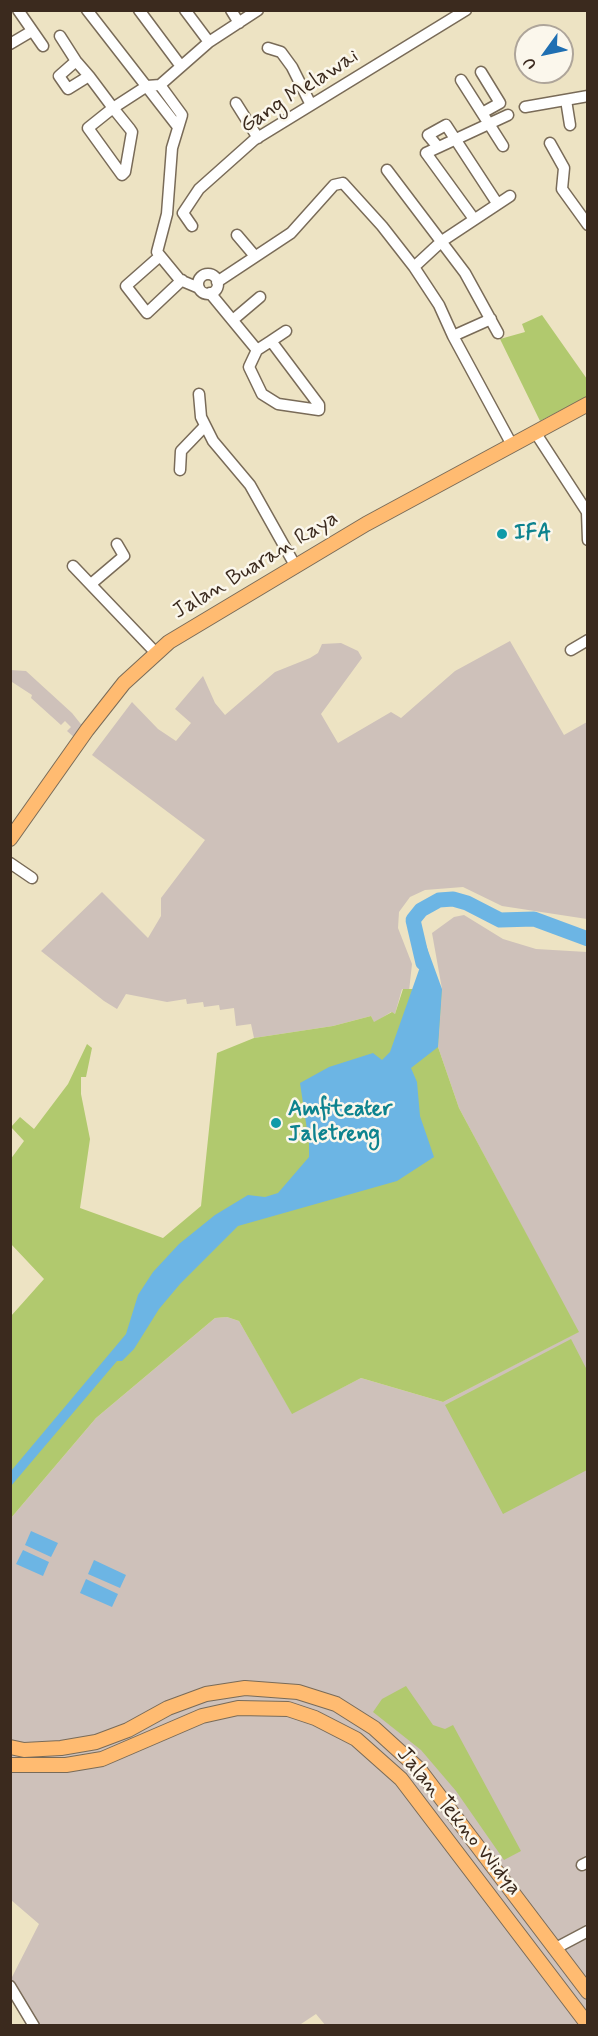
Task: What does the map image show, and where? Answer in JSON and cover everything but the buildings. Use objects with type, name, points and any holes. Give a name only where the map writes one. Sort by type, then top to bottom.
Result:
[{"type":"main road","name":"Jalan Buaran Raya","points":[[10,839],[124,682],[156,653],[202,621],[366,524],[588,404]]},
{"type":"main road","name":"Jalan Tekno Widya","points":[[10,1747],[24,1750],[61,1748],[96,1742],[128,1730],[168,1708],[206,1694],[245,1688],[297,1692],[336,1704],[391,1741],[419,1769],[588,1992]]},
{"type":"main road","name":"Jalan Tekno Widya","points":[[10,1765],[66,1765],[102,1759],[202,1716],[238,1708],[288,1708],[315,1718],[372,1750],[401,1779],[588,2025]]},
{"type":"main road","points":[[451,1842],[466,1831]]},
{"type":"street","points":[[18,10],[43,46]]},
{"type":"street","points":[[87,10],[178,127]]},
{"type":"street","points":[[139,10],[180,66]]},
{"type":"street","points":[[185,10],[209,42]]},
{"type":"street","points":[[231,10],[239,23]]},
{"type":"street","points":[[60,36],[76,61],[88,76],[113,108],[132,132],[125,172],[122,175],[88,128],[113,108],[147,86],[160,86],[209,42],[258,10]]},
{"type":"street","name":"Gang Melawai","points":[[192,226],[183,213],[199,189],[258,138],[466,10]]},
{"type":"street","points":[[10,44],[32,31]]},
{"type":"street","points":[[268,48],[281,52],[292,67],[311,105]]},
{"type":"street","points":[[76,61],[59,76],[68,89],[88,76]]},
{"type":"street","points":[[481,72],[500,103],[482,113]]},
{"type":"street","points":[[461,80],[503,146]]},
{"type":"street","points":[[160,86],[181,114],[170,162],[167,214],[157,252],[182,280],[210,293],[234,319],[257,350]]},
{"type":"street","points":[[525,107],[588,96]]},
{"type":"street","points":[[566,100],[570,125]]},
{"type":"street","points":[[237,103],[258,138]]},
{"type":"street","points":[[474,219],[426,155],[427,152],[508,115]]},
{"type":"street","points":[[438,147],[428,135],[446,125],[497,203]]},
{"type":"street","points":[[550,143],[564,168],[562,189],[588,225]]},
{"type":"street","points":[[387,170],[465,273],[498,333]]},
{"type":"street","points":[[217,282],[299,226],[334,184],[339,183],[357,196],[414,267],[445,315],[453,336],[512,445]]},
{"type":"street","points":[[414,267],[442,241],[510,196]]},
{"type":"street","points":[[237,235],[255,255]]},
{"type":"street","points":[[160,256],[126,286],[147,313],[182,280]]},
{"type":"street","points":[[199,288],[200,278],[205,274],[212,275],[217,282],[216,289],[210,293]]},
{"type":"street","points":[[234,319],[260,297]]},
{"type":"street","points":[[453,336],[491,319]]},
{"type":"street","points":[[271,341],[319,405],[320,410],[272,402],[262,394],[249,367],[257,350],[286,331]]},
{"type":"street","points":[[199,393],[205,426],[216,445],[250,485],[296,567]]},
{"type":"street","points":[[297,407],[311,396]]},
{"type":"street","points":[[180,470],[181,451],[205,426]]},
{"type":"street","points":[[535,432],[587,513],[588,540]]},
{"type":"street","points":[[91,584],[124,556],[117,544]]},
{"type":"street","points":[[73,567],[156,653]]},
{"type":"street","points":[[571,650],[588,640]]},
{"type":"street","points":[[10,863],[32,878]]},
{"type":"street","points":[[554,1949],[588,1930]]},
{"type":"street","points":[[10,1986],[34,2025]]},
{"type":"shaded area","points":[[510,641],[564,735],[587,722],[587,919],[502,906],[463,887],[425,890],[410,897],[399,912],[398,928],[412,964],[409,991],[402,989],[395,1014],[391,1012],[374,1023],[371,1016],[333,1026],[254,1038],[251,1024],[236,1026],[234,1008],[220,1010],[219,1005],[204,1007],[203,1002],[187,1004],[186,999],[167,1002],[126,994],[117,1009],[41,951],[102,892],[148,938],[161,916],[161,898],[205,840],[92,755],[132,702],[158,729],[176,741],[191,723],[175,709],[203,676],[215,703],[225,715],[275,672],[310,658],[318,653],[322,644],[341,643],[358,651],[362,658],[321,714],[338,743],[391,712],[401,718],[455,671]]},
{"type":"shaded area","points":[[10,670],[26,671],[72,713],[84,728],[75,738],[67,731],[71,727],[65,721],[61,725],[31,698],[32,695],[12,682]]},
{"type":"shaded area","points":[[464,915],[503,939],[536,949],[587,952],[587,2025],[326,2026],[316,2014],[298,2026],[39,2025],[11,1979],[39,1924],[11,1900],[11,1518],[96,1418],[215,1318],[227,1317],[239,1321],[292,1413],[361,1378],[443,1402],[578,1332],[459,1108],[438,1047],[442,989],[432,933],[454,917]]},
{"type":"green space","points":[[542,315],[587,379],[588,396],[540,421],[500,339],[525,332],[522,324]]},
{"type":"green space","points":[[403,989],[442,989],[438,1047],[459,1108],[579,1332],[443,1402],[361,1378],[292,1414],[239,1321],[227,1317],[215,1318],[96,1418],[11,1518],[11,1316],[44,1279],[11,1244],[10,1160],[24,1141],[11,1127],[20,1117],[34,1129],[68,1084],[87,1044],[92,1048],[86,1077],[81,1077],[81,1094],[90,1139],[80,1208],[163,1238],[201,1206],[217,1053],[254,1038],[333,1026],[371,1016],[374,1022],[392,1012],[395,1014]]},
{"type":"green space","points":[[571,1339],[587,1370],[587,1470],[503,1514],[445,1405]]},
{"type":"green space","points":[[406,1686],[433,1725],[445,1729],[453,1725],[521,1851],[504,1860],[456,1791],[421,1750],[373,1712],[382,1699]]},
{"type":"water","points":[[414,942],[426,945],[442,989],[438,1047],[411,1068],[417,1082],[420,1116],[434,1157],[397,1181],[238,1226],[180,1284],[159,1309],[134,1349],[122,1361],[117,1361],[11,1486],[11,1471],[126,1334],[138,1295],[153,1272],[179,1244],[215,1215],[248,1195],[265,1197],[278,1193],[309,1157],[300,1083],[329,1067],[373,1053],[382,1060],[390,1052],[420,967]]},
{"type":"water","points":[[31,1531],[58,1543],[51,1557],[25,1545]]},
{"type":"water","points":[[23,1550],[49,1562],[43,1576],[16,1564]]},
{"type":"water","points":[[94,1560],[126,1575],[120,1588],[88,1574]]},
{"type":"water","points":[[86,1579],[118,1594],[112,1607],[80,1593]]},
{"type":"waterway","points":[[423,963],[413,920],[421,910],[439,900],[453,899],[467,903],[500,920],[534,919],[588,939]]},
{"type":"place","name":"IFA","points":[[502,534]]},
{"type":"place","name":"Amfiteater Jaletreng","points":[[276,1123]]}]
